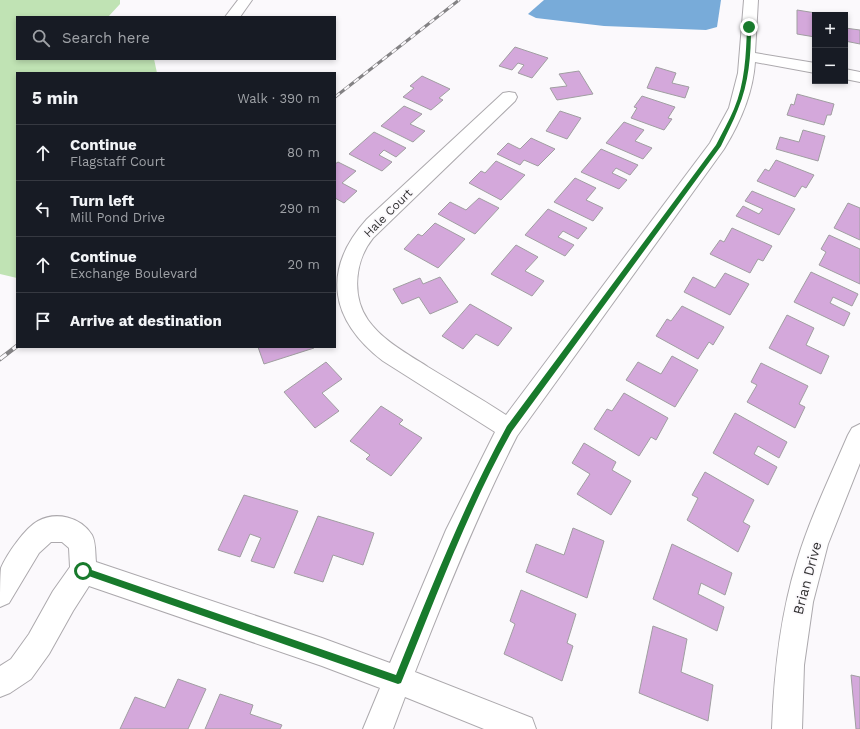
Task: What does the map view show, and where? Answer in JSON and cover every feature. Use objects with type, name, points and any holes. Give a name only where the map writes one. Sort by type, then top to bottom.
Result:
[{"type":"street","points":[[233,16],[245,0]]},
{"type":"street","points":[[378,729],[462,524],[487,468],[509,428],[718,146],[737,108],[746,73],[751,0]]},
{"type":"street","points":[[748,56],[812,67]]},
{"type":"street","points":[[848,75],[860,77]]},
{"type":"street","name":"Hale Court","points":[[509,97],[366,234],[352,257],[347,280],[348,297],[352,310],[359,325],[368,336],[402,361],[509,428]]},
{"type":"street","name":"Brian Drive","points":[[787,729],[790,653],[810,561],[860,435]]},
{"type":"street","points":[[0,594],[30,544],[46,530],[67,529],[82,543],[83,571],[63,601],[39,644],[21,669],[0,683]]},
{"type":"street","points":[[83,571],[322,652],[398,680],[521,729]]},
{"type":"green space","points":[[0,0],[120,0],[120,4],[109,16],[16,16],[16,60],[154,60],[157,72],[16,72],[16,278],[0,274]]},
{"type":"water","points":[[544,0],[721,0],[717,27],[706,30],[604,26],[536,18],[528,14]]},
{"type":"building","points":[[797,10],[812,12],[812,36],[797,34]]},
{"type":"building","points":[[848,28],[860,30],[860,44],[848,42]]},
{"type":"building","points":[[515,47],[548,58],[532,78],[518,73],[524,65],[518,63],[512,70],[499,66]]},
{"type":"building","points":[[656,67],[676,73],[672,83],[689,87],[685,98],[647,88]]},
{"type":"building","points":[[579,71],[593,94],[557,100],[550,88],[567,86],[559,74]]},
{"type":"building","points":[[422,76],[450,89],[439,98],[443,100],[431,110],[403,97],[414,88],[410,86]]},
{"type":"building","points":[[797,94],[834,104],[831,115],[827,115],[824,125],[787,115],[791,104],[794,105]]},
{"type":"building","points":[[642,96],[675,107],[668,118],[672,119],[664,130],[631,118],[637,108],[634,107]]},
{"type":"building","points":[[404,106],[422,114],[410,124],[425,131],[413,142],[381,126]]},
{"type":"building","points":[[560,111],[581,118],[567,139],[546,131]]},
{"type":"building","points":[[624,122],[644,130],[635,141],[652,148],[643,159],[606,143]]},
{"type":"building","points":[[803,130],[825,136],[818,161],[776,149],[780,137],[799,142]]},
{"type":"building","points":[[374,132],[406,148],[396,157],[384,150],[379,155],[392,162],[382,171],[349,154]]},
{"type":"building","points":[[531,138],[555,149],[538,166],[524,160],[520,165],[497,154],[508,143],[520,149]]},
{"type":"building","points":[[601,149],[638,165],[630,175],[616,168],[612,173],[627,180],[619,189],[581,172]]},
{"type":"building","points":[[776,160],[814,175],[806,188],[802,186],[795,197],[757,181],[765,169],[769,171]]},
{"type":"building","points":[[496,161],[525,175],[501,200],[469,183],[481,171],[485,173]]},
{"type":"building","points":[[338,162],[356,171],[342,183],[357,191],[344,203],[336,199],[336,163]]},
{"type":"building","points":[[575,178],[596,188],[586,200],[603,208],[593,221],[554,202]]},
{"type":"building","points":[[752,191],[795,209],[779,235],[736,216],[743,206],[759,214],[763,209],[745,201]]},
{"type":"building","points":[[479,198],[499,208],[475,234],[438,214],[450,202],[466,210]]},
{"type":"building","points":[[848,203],[860,208],[860,240],[834,228]]},
{"type":"building","points":[[548,209],[587,228],[578,239],[563,231],[558,237],[574,245],[565,256],[525,235]]},
{"type":"building","points":[[435,223],[465,239],[438,268],[404,249],[418,234],[422,236]]},
{"type":"building","points":[[732,228],[772,246],[763,261],[758,259],[750,273],[710,254],[720,240],[724,242]]},
{"type":"building","points":[[829,235],[860,249],[860,284],[819,265],[826,252],[821,249]]},
{"type":"building","points":[[516,245],[538,257],[525,271],[544,281],[532,296],[491,274]]},
{"type":"building","points":[[811,272],[858,294],[852,306],[833,297],[830,303],[850,313],[844,326],[794,302]]},
{"type":"building","points":[[725,273],[749,284],[730,315],[684,292],[693,277],[715,288]]},
{"type":"building","points":[[440,277],[458,302],[430,314],[419,297],[402,304],[393,289],[420,278],[423,284]]},
{"type":"building","points":[[470,304],[512,328],[498,346],[476,334],[463,349],[442,336]]},
{"type":"building","points":[[682,306],[724,327],[713,345],[709,342],[698,359],[656,336],[667,319],[671,321]]},
{"type":"building","points":[[787,315],[814,328],[806,345],[829,356],[821,374],[769,348]]},
{"type":"building","points":[[258,348],[314,348],[264,364]]},
{"type":"building","points":[[672,356],[698,370],[675,407],[626,380],[638,362],[661,374]]},
{"type":"building","points":[[326,362],[342,379],[322,393],[339,411],[315,428],[284,392]]},
{"type":"building","points":[[761,363],[808,386],[799,404],[805,407],[795,428],[747,402],[757,385],[751,382]]},
{"type":"building","points":[[624,393],[668,418],[656,440],[651,437],[639,456],[594,429],[607,409],[612,411]]},
{"type":"building","points":[[381,406],[403,420],[399,424],[422,438],[391,476],[366,459],[370,455],[350,441]]},
{"type":"building","points":[[735,413],[787,442],[779,458],[758,446],[754,454],[777,467],[768,485],[713,453]]},
{"type":"building","points":[[584,443],[616,462],[612,470],[631,481],[611,515],[577,494],[590,474],[572,463]]},
{"type":"building","points":[[705,472],[754,500],[743,522],[750,526],[738,552],[687,520],[698,498],[692,495]]},
{"type":"building","points":[[244,495],[298,511],[274,568],[251,561],[261,538],[250,534],[240,557],[218,550]]},
{"type":"building","points":[[318,516],[374,533],[363,565],[333,555],[323,582],[294,573]]},
{"type":"building","points":[[573,528],[604,541],[587,598],[526,572],[536,544],[564,555]]},
{"type":"building","points":[[672,544],[732,573],[725,595],[701,583],[698,594],[724,607],[717,631],[653,599]]},
{"type":"building","points":[[521,590],[576,614],[567,643],[573,646],[562,681],[504,654],[515,624],[510,621]]},
{"type":"building","points":[[653,626],[687,639],[681,672],[713,685],[708,721],[639,693]]},
{"type":"building","points":[[851,675],[860,677],[860,729],[856,729]]},
{"type":"building","points":[[178,679],[206,689],[188,729],[120,729],[135,697],[165,708]]},
{"type":"building","points":[[220,694],[253,705],[250,714],[282,725],[280,729],[205,729]]},
{"type":"railway","points":[[336,96],[459,0]]},
{"type":"railway","points":[[0,359],[16,347]]},
{"type":"route","points":[[83,571],[322,652],[398,680],[462,524],[487,468],[509,428],[718,146],[737,108],[746,73],[749,27]]}]
